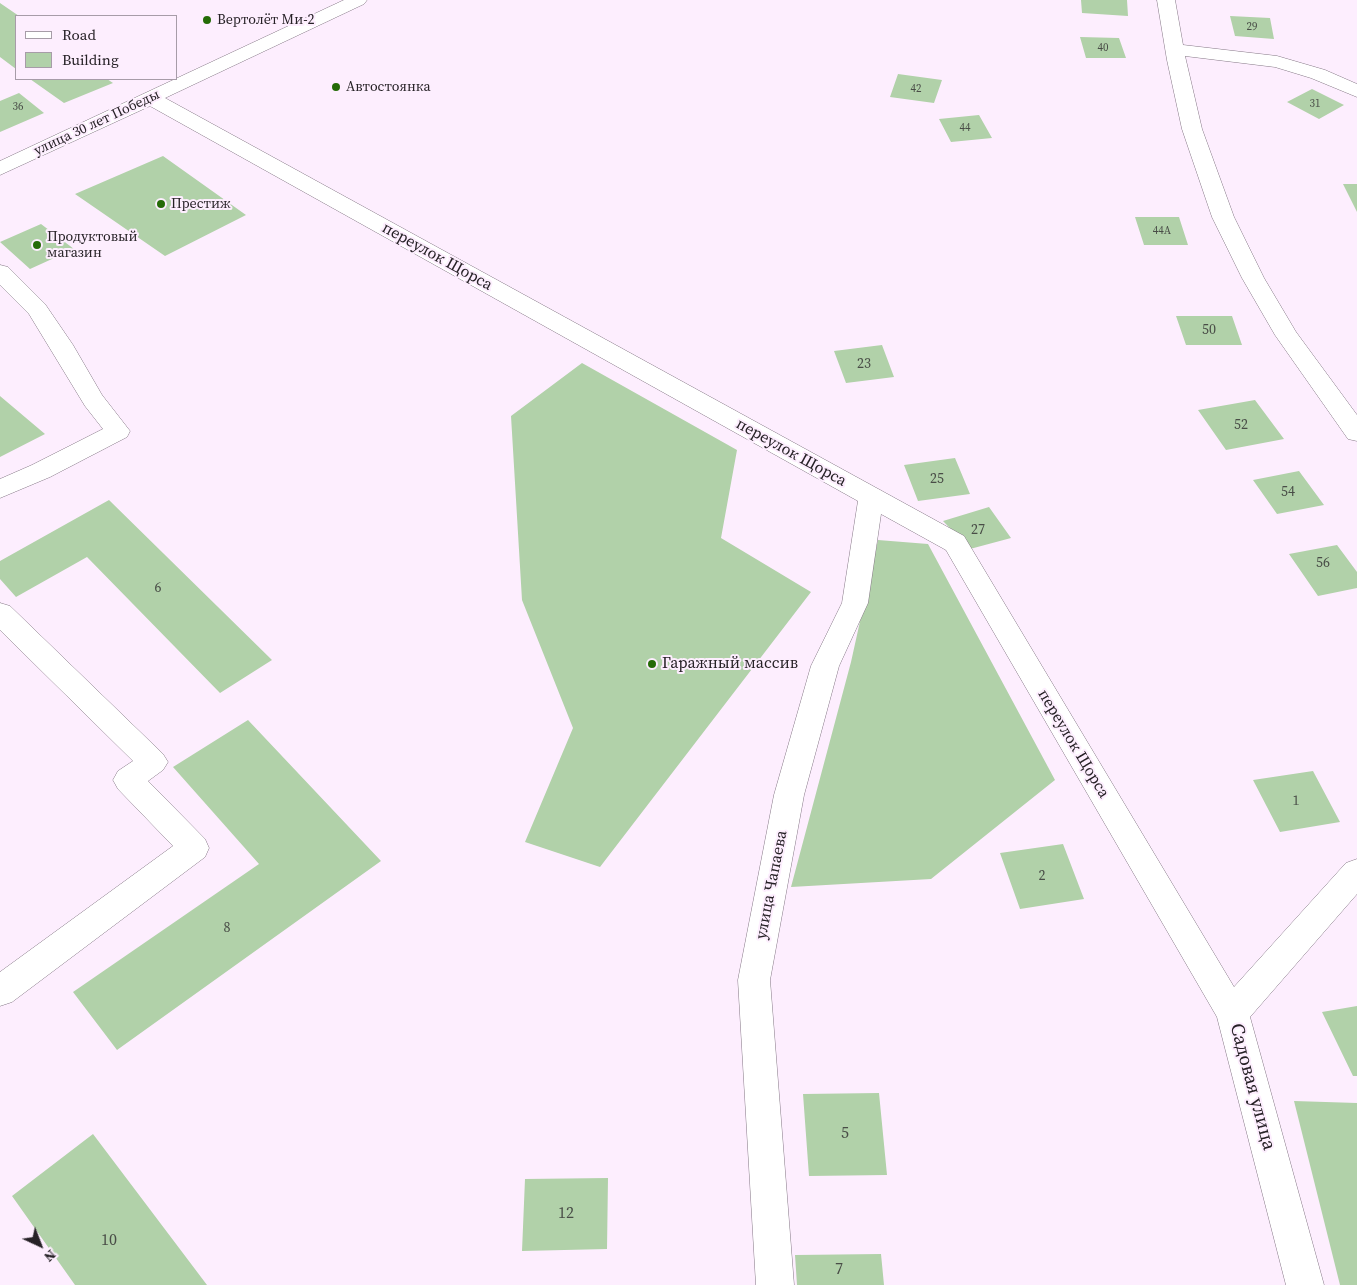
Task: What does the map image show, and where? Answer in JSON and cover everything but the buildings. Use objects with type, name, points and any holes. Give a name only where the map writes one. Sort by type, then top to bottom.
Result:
[{"type":"street","name":"улица 30 лет Победы","points":[[0,170],[358,0]]},
{"type":"street","points":[[1166,0],[1174,50],[1192,129],[1223,216],[1253,278],[1286,335],[1357,433]]},
{"type":"street","points":[[1174,50],[1277,62],[1318,74],[1357,91]]},
{"type":"street","name":"переулок Щорса","points":[[150,98],[955,543],[1232,1013]]},
{"type":"street","points":[[0,272],[37,310],[61,345],[93,400],[118,431],[41,471],[0,489]]},
{"type":"street","name":"улица Чапаева","points":[[776,1285],[754,980],[789,795],[825,666],[855,603],[871,497]]},
{"type":"street","points":[[0,613],[153,762],[128,780],[194,848],[0,991]]},
{"type":"street","name":"Садовая улица","points":[[1305,1285],[1232,1013],[1357,872]]},
{"type":"place","name":"Вертолёт Ми-2","points":[[207,20]]},
{"type":"place","name":"Автостоянка","points":[[336,87]]},
{"type":"place","name":"Престиж","points":[[161,204]]},
{"type":"place","name":"Продуктовый магазин","points":[[37,245]]},
{"type":"place","name":"Гаражный массив","points":[[652,664]]}]
